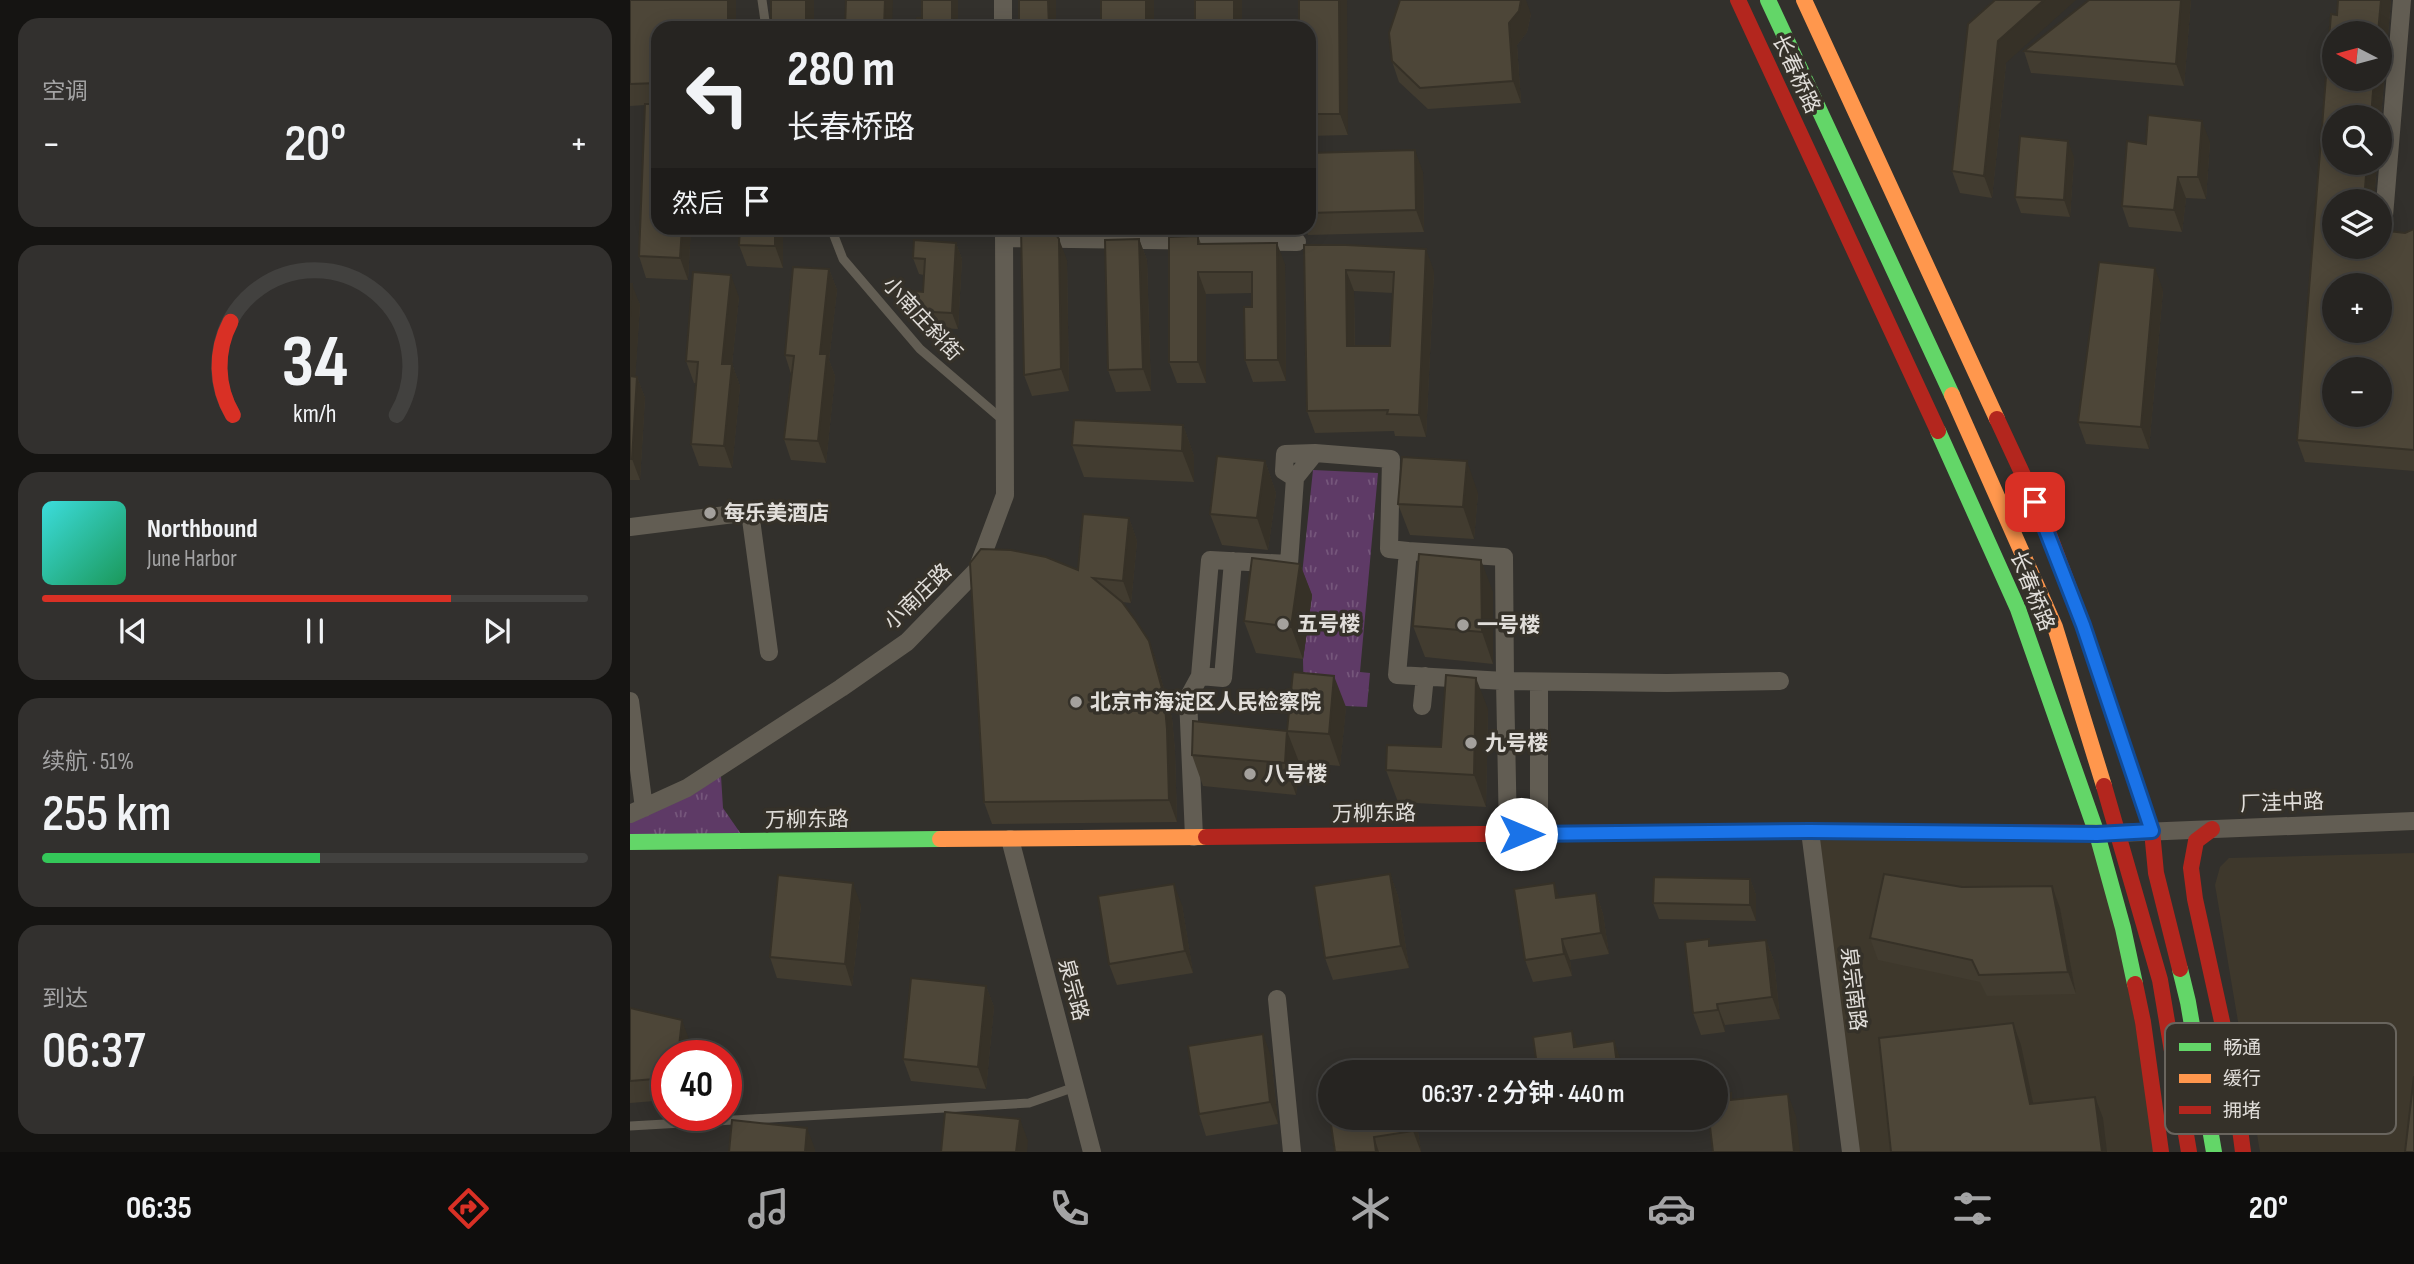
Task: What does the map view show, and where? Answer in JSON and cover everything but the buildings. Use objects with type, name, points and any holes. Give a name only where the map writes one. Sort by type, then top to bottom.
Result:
[{"type":"main road","name":"长春桥路","points":[[1738,0],[2018,609],[2097,834],[2123,928],[2143,1023],[2161,1152]]},
{"type":"main road","name":"长春桥路","points":[[1768,0],[1982,459],[2055,627],[2160,980],[2167,1023]]},
{"type":"main road","name":"长春桥路","points":[[1804,0],[2043,517],[2083,625],[2152,831],[2156,873],[2192,1023]]},
{"type":"main road","points":[[1822,0],[1859,87],[1865,132]]},
{"type":"main road","points":[[1974,509],[1982,459]]},
{"type":"main road","points":[[2212,829],[2196,841],[2190,868],[2194,899],[2222,1023]]},
{"type":"main road","name":"万柳东路","points":[[630,842],[1810,831],[2118,833]]},
{"type":"main road","name":"长春桥路","points":[[2186,1134],[2189,1152]]},
{"type":"main road","name":"长春桥路","points":[[2211,1134],[2214,1152]]},
{"type":"main road","points":[[2241,1134],[2243,1152]]},
{"type":"street","points":[[1003,0],[1003,21]]},
{"type":"street","points":[[2402,0],[2382,240],[2414,243]]},
{"type":"street","name":"小南庄路","points":[[637,811],[687,788],[907,642],[977,570],[1005,495],[1004,235]]},
{"type":"street","points":[[1069,235],[1297,242]]},
{"type":"street","points":[[1194,837],[1188,698],[1200,676],[1210,560],[1289,564],[1295,478],[1315,453],[1391,459],[1389,549],[1504,557],[1508,834]]},
{"type":"street","points":[[630,527],[750,512],[769,652]]},
{"type":"street","points":[[1408,551],[1397,674],[1539,682],[1780,681]]},
{"type":"street","points":[[1422,706],[1425,676]]},
{"type":"street","points":[[1539,682],[1539,834]]},
{"type":"street","points":[[630,701],[637,811]]},
{"type":"street","name":"厂洼中路","points":[[2118,833],[2414,821]]},
{"type":"street","name":"泉宗南路","points":[[1810,831],[1851,1152]]},
{"type":"street","name":"泉宗路","points":[[1010,839],[1092,1152]]},
{"type":"street","points":[[1277,999],[1292,1152]]},
{"type":"lane","points":[[762,0],[765,21]]},
{"type":"lane","name":"小南庄斜街","points":[[834,235],[843,259],[920,349],[1005,423]]},
{"type":"lane","points":[[630,1126],[1029,1103],[1075,1087]]},
{"type":"shaded area","points":[[1810,831],[2097,834],[2161,1152],[1851,1152]]},
{"type":"shaded area","points":[[2414,853],[2414,1152],[2260,1152],[2257,1134],[2396,1134],[2396,1023],[2238,1023],[2215,885],[2220,867],[2229,858]]},
{"type":"green space","points":[[1313,470],[1378,473],[1360,672],[1370,673],[1367,707],[1304,704],[1303,659],[1312,596],[1300,594]]},
{"type":"green space","points":[[721,776],[723,808],[743,837],[630,835],[630,823]]},
{"type":"traffic: fast","points":[[1768,0],[1952,395]]},
{"type":"traffic: fast","points":[[1938,431],[2018,609],[2097,834],[2123,928],[2135,984]]},
{"type":"traffic: fast","points":[[1662,832],[1969,832]]},
{"type":"traffic: fast","points":[[630,842],[940,839]]},
{"type":"traffic: fast","points":[[2180,969],[2192,1023]]},
{"type":"traffic: fast","points":[[2211,1134],[2214,1152]]},
{"type":"traffic: slow","points":[[1804,0],[1997,419]]},
{"type":"traffic: slow","points":[[1952,395],[2055,627],[2104,786]]},
{"type":"traffic: slow","points":[[940,839],[1206,837]]},
{"type":"traffic: jam","points":[[1738,0],[1938,431]]},
{"type":"traffic: jam","points":[[1997,419],[2043,518],[2083,625],[2152,831],[2156,873],[2180,969]]},
{"type":"traffic: jam","points":[[2104,786],[2160,980],[2167,1023]]},
{"type":"traffic: jam","points":[[2212,829],[2196,841],[2191,868],[2195,899],[2222,1023]]},
{"type":"traffic: jam","points":[[1206,837],[1662,832]]},
{"type":"traffic: jam","points":[[1969,832],[2118,833]]},
{"type":"traffic: jam","points":[[2135,984],[2161,1152]]},
{"type":"traffic: jam","points":[[2186,1134],[2189,1152]]},
{"type":"traffic: jam","points":[[2241,1134],[2243,1152]]},
{"type":"place","name":"每乐美酒店","points":[[710,513]]},
{"type":"place","name":"五号楼","points":[[1283,624]]},
{"type":"place","name":"一号楼","points":[[1463,625]]},
{"type":"place","name":"北京市海淀区人民检察院","points":[[1076,702]]},
{"type":"place","name":"九号楼","points":[[1471,743]]},
{"type":"place","name":"八号楼","points":[[1250,774]]},
{"type":"route","points":[[1521,834],[1810,831],[2097,834],[2152,831],[2083,625],[2035,502]]}]
